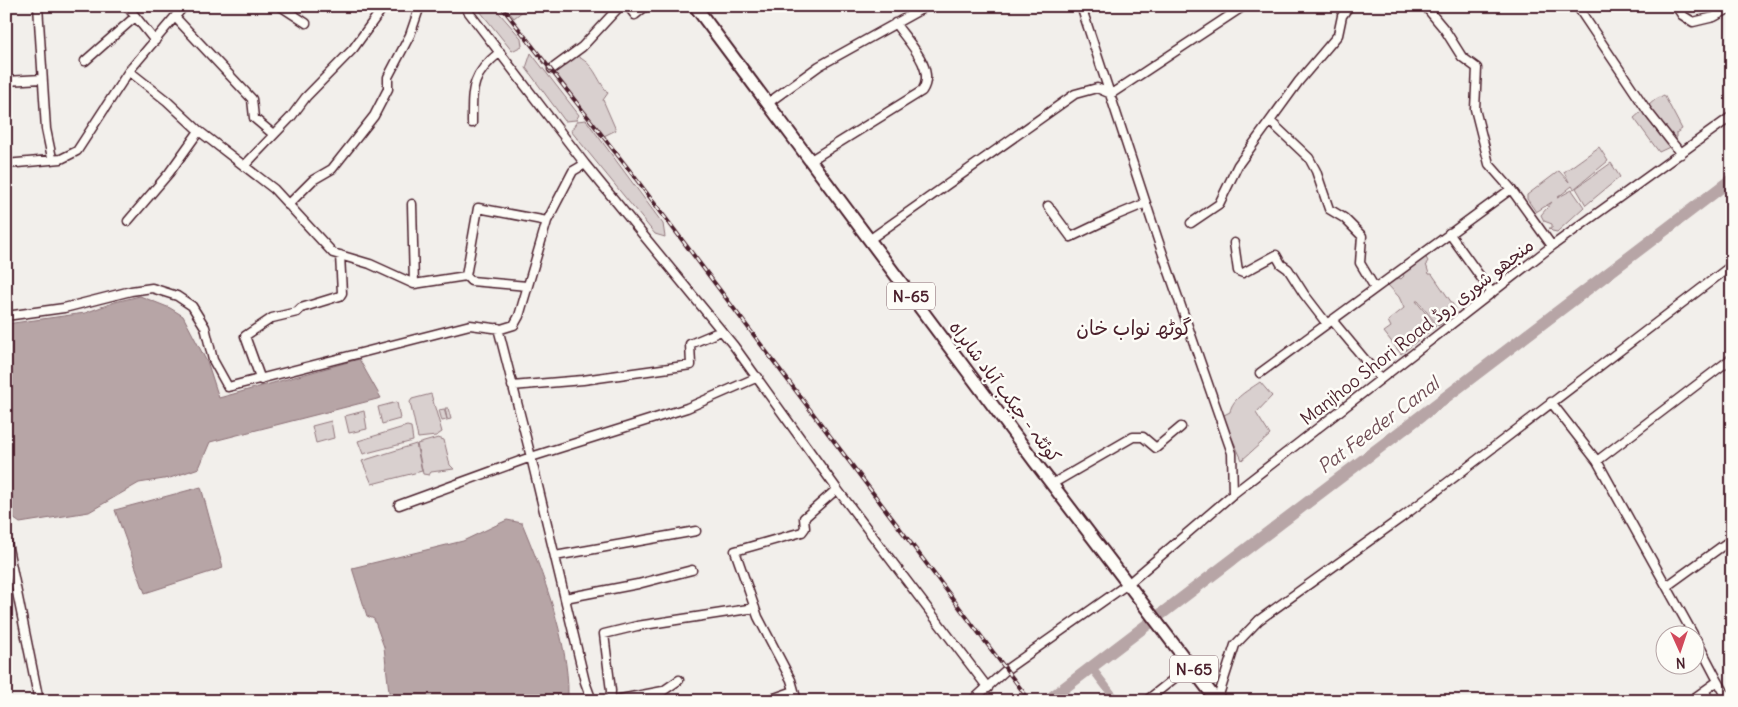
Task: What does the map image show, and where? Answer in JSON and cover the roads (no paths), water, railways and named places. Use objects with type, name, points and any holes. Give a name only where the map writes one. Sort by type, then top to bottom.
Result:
[{"type":"highway","name":"کوئٹہ - جیکب آباد شاہراہ","points":[[695,6],[1052,484],[1217,701]]},
{"type":"street","points":[[38,6],[46,129],[52,158]]},
{"type":"street","points":[[126,6],[155,40]]},
{"type":"street","points":[[6,164],[52,158],[61,159],[78,151],[129,71],[184,6]]},
{"type":"street","points":[[280,6],[306,23]]},
{"type":"street","points":[[244,166],[291,117],[306,97],[353,49],[384,6]]},
{"type":"street","points":[[288,204],[313,180],[332,169],[374,116],[388,89],[388,77],[410,35],[420,6]]},
{"type":"street","points":[[464,6],[585,164],[758,377],[837,489],[988,688]]},
{"type":"street","points":[[552,69],[582,47],[620,6]]},
{"type":"street","points":[[628,6],[635,15],[646,6]]},
{"type":"street","points":[[768,103],[819,66],[927,6]]},
{"type":"street","points":[[1082,6],[1146,203],[1232,453],[1233,494]]},
{"type":"street","points":[[1111,94],[1244,6]]},
{"type":"street","points":[[1191,224],[1219,204],[1238,165],[1299,81],[1338,34],[1342,16],[1349,6]]},
{"type":"street","points":[[1424,6],[1445,30],[1462,57],[1477,68],[1475,109],[1489,164],[1511,189],[1552,246]]},
{"type":"street","points":[[1577,6],[1648,112],[1681,154]]},
{"type":"street","points":[[1676,6],[1682,15],[1693,22],[1714,18],[1732,7]]},
{"type":"street","points":[[85,61],[135,17]]},
{"type":"street","points":[[176,17],[252,99],[254,118],[273,134]]},
{"type":"street","points":[[810,160],[917,94],[926,85],[927,72],[923,64],[895,23]]},
{"type":"street","points":[[472,123],[472,100],[475,82],[484,65],[500,52]]},
{"type":"street","points":[[129,71],[167,101],[199,131],[274,189],[333,253],[370,264],[414,284],[466,276]]},
{"type":"street","points":[[6,81],[42,80]]},
{"type":"street","points":[[870,240],[1076,94],[1097,88],[1111,94]]},
{"type":"street","name":"Manjhoo Shori Road منجھو شوری روڈ","points":[[972,701],[1007,669],[1129,583],[1233,494],[1552,246],[1732,116]]},
{"type":"street","points":[[1271,122],[1309,158],[1316,170],[1330,209],[1344,218],[1362,236],[1360,263],[1375,288]]},
{"type":"street","points":[[128,221],[169,173],[199,131]]},
{"type":"street","points":[[6,316],[64,308],[131,291],[152,288],[177,296],[192,306],[205,327],[213,360],[228,387],[262,380],[470,325],[498,328],[514,325],[547,220],[573,171],[585,164]]},
{"type":"street","points":[[1260,373],[1511,189]]},
{"type":"street","points":[[1048,206],[1071,237],[1146,203]]},
{"type":"street","points":[[412,204],[414,284]]},
{"type":"street","points":[[466,276],[478,208],[547,220]]},
{"type":"street","points":[[1449,233],[1492,293]]},
{"type":"street","points":[[1234,243],[1238,271],[1243,273],[1276,255],[1281,264],[1288,269],[1304,294],[1381,379]]},
{"type":"street","points":[[262,380],[245,336],[272,318],[297,312],[302,308],[340,296],[342,293],[340,255]]},
{"type":"street","points":[[1217,701],[1235,645],[1260,620],[1401,518],[1732,265]]},
{"type":"street","points":[[466,276],[471,281],[527,286]]},
{"type":"street","points":[[498,328],[585,682],[592,701]]},
{"type":"street","points":[[512,386],[583,380],[691,365],[690,344],[721,331]]},
{"type":"street","points":[[1597,461],[1732,358]]},
{"type":"street","points":[[399,505],[531,457],[687,408],[758,377]]},
{"type":"street","points":[[1551,402],[1597,461],[1688,624]]},
{"type":"street","points":[[1052,484],[1133,437],[1142,436],[1156,448],[1180,427]]},
{"type":"street","points":[[797,701],[791,680],[761,625],[735,551],[802,532],[805,528],[804,518],[837,489]]},
{"type":"street","points":[[555,556],[696,531]]},
{"type":"street","points":[[6,538],[39,701]]},
{"type":"street","points":[[1667,586],[1732,539]]},
{"type":"street","points":[[565,598],[638,584],[692,570]]},
{"type":"street","points":[[680,680],[662,691],[610,701],[611,692],[604,634],[637,626],[755,608]]},
{"type":"street","points":[[1706,658],[1729,701]]},
{"type":"street","points":[[1146,701],[1191,665]]},
{"type":"street","points":[[1690,701],[1718,681]]},
{"type":"street","points":[[766,701],[794,690]]},
{"type":"street","points":[[1705,692],[1710,701]]},
{"type":"waterway","name":"Pat Feeder Canal","points":[[1047,701],[1732,179]]},
{"type":"waterway","points":[[1091,667],[1117,701]]},
{"type":"railway","points":[[501,6],[630,171],[1030,701]]},
{"type":"district","name":"گوٹھ نواب خان","points":[[1134,328]]}]
